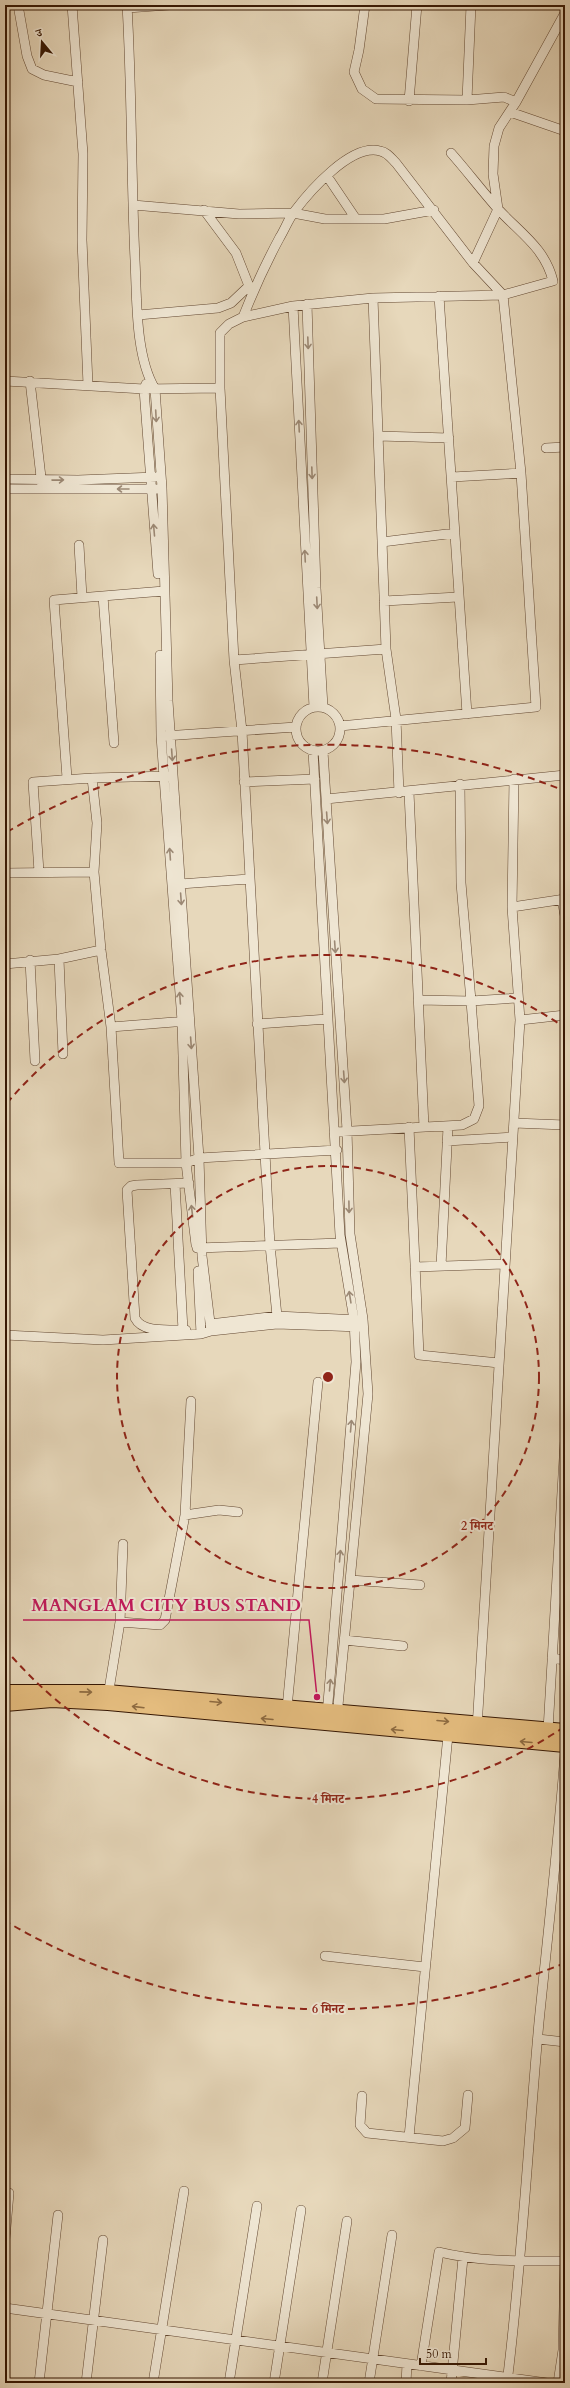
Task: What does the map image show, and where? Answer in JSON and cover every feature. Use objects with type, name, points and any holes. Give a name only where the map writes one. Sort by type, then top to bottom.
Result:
[{"type":"main road","points":[[5,1692],[287,1708],[331,1718],[448,1735],[477,1731],[565,1731]]},
{"type":"main road","points":[[5,1704],[52,1700],[108,1698],[477,1731],[565,1745]]},
{"type":"street","points":[[18,5],[27,56],[32,68],[44,75],[78,82]]},
{"type":"street","points":[[72,5],[83,161],[82,254],[88,385]]},
{"type":"street","points":[[161,591],[151,489],[155,477],[155,389],[148,378],[143,356],[138,315],[127,6],[169,5]]},
{"type":"street","points":[[365,5],[359,50],[354,72],[356,81],[362,89],[376,99],[467,100],[504,97],[516,102]]},
{"type":"street","points":[[409,100],[417,5]]},
{"type":"street","points":[[467,100],[471,5]]},
{"type":"street","points":[[473,263],[498,209],[494,174],[494,146],[499,128],[516,102],[565,13]]},
{"type":"street","points":[[510,112],[565,131]]},
{"type":"street","points":[[243,317],[251,290],[293,213],[327,176],[346,159],[368,150],[378,150],[386,153],[434,210],[473,263],[503,295],[521,473],[536,707],[396,719],[340,726]]},
{"type":"street","points":[[277,1316],[270,1245],[242,731],[234,660],[220,388],[220,333],[228,324],[243,317],[293,306],[373,298],[503,295],[553,281],[550,268],[539,249],[498,209],[451,153]]},
{"type":"street","points":[[327,176],[356,219]]},
{"type":"street","points":[[133,205],[239,214],[293,213],[325,219],[384,219],[434,210]]},
{"type":"street","points":[[204,210],[236,253],[251,290]]},
{"type":"street","points":[[138,315],[218,308],[231,303],[251,290]]},
{"type":"street","points":[[439,296],[467,714]]},
{"type":"street","points":[[373,298],[386,649],[396,719],[399,793]]},
{"type":"street","points":[[307,304],[315,653]]},
{"type":"street","points":[[293,306],[318,707]]},
{"type":"street","points":[[148,378],[144,388],[155,477],[162,488],[161,591],[168,776],[186,1021],[199,1158],[199,1247],[205,1329]]},
{"type":"street","points":[[5,381],[30,381],[155,389],[220,388]]},
{"type":"street","points":[[30,381],[42,485]]},
{"type":"street","points":[[378,436],[449,438]]},
{"type":"street","points":[[546,448],[565,446]]},
{"type":"street","points":[[452,477],[521,473]]},
{"type":"street","points":[[5,489],[155,477]]},
{"type":"street","points":[[5,479],[42,485],[151,489],[162,488]]},
{"type":"street","points":[[382,542],[455,533]]},
{"type":"street","points":[[79,545],[82,597]]},
{"type":"street","points":[[66,778],[54,600],[161,591]]},
{"type":"street","points":[[103,596],[114,743]]},
{"type":"street","points":[[384,601],[458,596]]},
{"type":"street","points":[[234,660],[386,649]]},
{"type":"street","points":[[318,707],[334,714],[340,726],[336,742],[323,751],[313,751],[300,742],[296,726],[301,714],[318,707]]},
{"type":"street","points":[[166,736],[296,726]]},
{"type":"street","points":[[313,751],[334,1132],[337,1150],[341,1242],[359,1323],[331,1718]]},
{"type":"street","points":[[323,751],[347,1130],[350,1234],[368,1394],[344,1640],[331,1718]]},
{"type":"street","points":[[326,799],[409,792],[460,784],[565,775]]},
{"type":"street","points":[[40,872],[33,782],[66,778],[168,776]]},
{"type":"street","points":[[168,776],[180,884],[186,1021],[186,1163],[199,1247]]},
{"type":"street","points":[[92,778],[97,823],[94,872],[101,950],[111,1027],[119,1164],[186,1163],[199,1158],[337,1150]]},
{"type":"street","points":[[244,782],[315,779]]},
{"type":"street","points":[[477,1731],[504,1264],[520,1020],[517,998],[512,907],[514,779]]},
{"type":"street","points":[[334,1132],[409,1127],[448,1127],[470,1122],[478,1113],[479,1106],[461,883],[460,784]]},
{"type":"street","points":[[409,792],[424,1127]]},
{"type":"street","points":[[5,873],[94,872]]},
{"type":"street","points":[[180,884],[249,879]]},
{"type":"street","points":[[512,907],[563,899],[565,916]]},
{"type":"street","points":[[5,964],[30,960],[59,959],[101,950]]},
{"type":"street","points":[[59,959],[63,1054]]},
{"type":"street","points":[[30,960],[35,1061]]},
{"type":"street","points":[[418,1000],[471,1001],[517,998]]},
{"type":"street","points":[[520,1020],[565,1015]]},
{"type":"street","points":[[257,1024],[328,1019]]},
{"type":"street","points":[[111,1027],[186,1021]]},
{"type":"street","points":[[514,1123],[565,1125]]},
{"type":"street","points":[[409,1127],[419,1355],[499,1363]]},
{"type":"street","points":[[441,1266],[448,1127]]},
{"type":"street","points":[[447,1142],[513,1137]]},
{"type":"street","points":[[176,1184],[183,1330]]},
{"type":"street","points":[[189,1184],[137,1185],[131,1186],[127,1190],[135,1318],[139,1325],[145,1328],[183,1330],[277,1324],[359,1323]]},
{"type":"street","points":[[199,1247],[341,1242]]},
{"type":"street","points":[[415,1267],[504,1264]]},
{"type":"street","points":[[5,1335],[102,1340],[205,1329],[277,1316],[359,1323]]},
{"type":"street","points":[[287,1708],[318,1382]]},
{"type":"street","points":[[120,1622],[160,1625],[165,1620],[185,1515],[191,1401]]},
{"type":"street","points":[[548,1730],[562,1534],[565,1441]]},
{"type":"street","points":[[185,1515],[219,1510],[238,1512]]},
{"type":"street","points":[[108,1698],[120,1622],[123,1544]]},
{"type":"street","points":[[350,1580],[420,1585]]},
{"type":"street","points":[[344,1640],[403,1646]]},
{"type":"street","points":[[552,1658],[565,1660]]},
{"type":"street","points":[[409,2137],[448,1735]]},
{"type":"street","points":[[508,2381],[520,2262],[538,2039],[553,1905],[565,1754]]},
{"type":"street","points":[[325,1956],[425,1967]]},
{"type":"street","points":[[538,2039],[565,2042]]},
{"type":"street","points":[[362,2096],[360,2125],[362,2130],[367,2134],[443,2141],[460,2134],[466,2128],[468,2095]]},
{"type":"street","points":[[153,2383],[184,2191]]},
{"type":"street","points":[[5,2239],[9,2192]]},
{"type":"street","points":[[229,2383],[234,2340],[257,2206]]},
{"type":"street","points":[[274,2383],[302,2210]]},
{"type":"street","points":[[39,2383],[58,2215]]},
{"type":"street","points":[[322,2383],[347,2221]]},
{"type":"street","points":[[369,2383],[371,2359],[392,2235]]},
{"type":"street","points":[[86,2383],[103,2240]]},
{"type":"street","points":[[421,2366],[439,2252],[463,2258],[520,2262],[565,2261],[564,2350],[558,2383]]},
{"type":"street","points":[[451,2383],[463,2258]]},
{"type":"street","points":[[5,2308],[452,2370],[508,2381],[547,2383]]},
{"type":"street","points":[[406,2383],[408,2364]]},
{"type":"place","name":"MANGLAM CITY BUS STAND","points":[[317,1697]]}]
